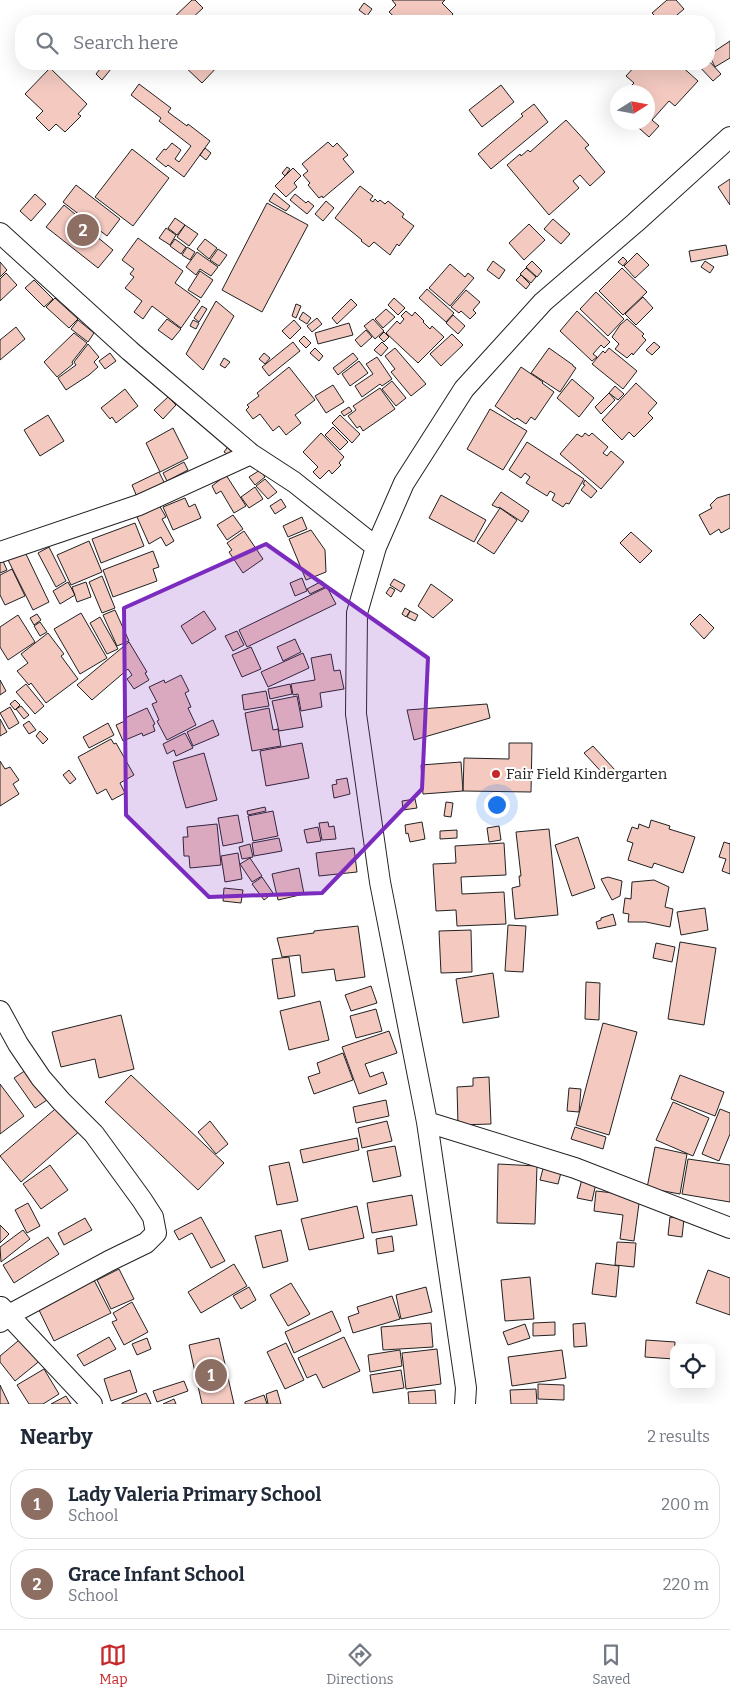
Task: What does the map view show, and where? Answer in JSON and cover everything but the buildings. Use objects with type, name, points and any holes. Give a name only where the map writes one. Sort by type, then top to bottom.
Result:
[{"type":"street","points":[[465,1404],[466,1388],[427,1122],[380,882],[356,714],[358,613],[376,548],[404,483],[464,389],[543,302],[730,137]]},
{"type":"street","points":[[0,233],[130,351],[251,454],[294,482],[376,548]]},
{"type":"street","points":[[0,552],[139,505],[251,454]]},
{"type":"street","points":[[0,1011],[18,1044],[41,1078],[94,1134],[153,1218],[156,1233],[146,1243],[3,1314],[92,1404]]},
{"type":"street","points":[[427,1122],[574,1168],[730,1228]]},
{"type":"highlighted area","points":[[266,544],[428,658],[422,789],[322,893],[209,897],[126,815],[124,608]]},
{"type":"place","name":"Grace Infant School","points":[[83,230]]},
{"type":"place","name":"Fair Field Kindergarten","points":[[496,774]]},
{"type":"place","name":"Lady Valeria Primary School","points":[[211,1375]]}]
